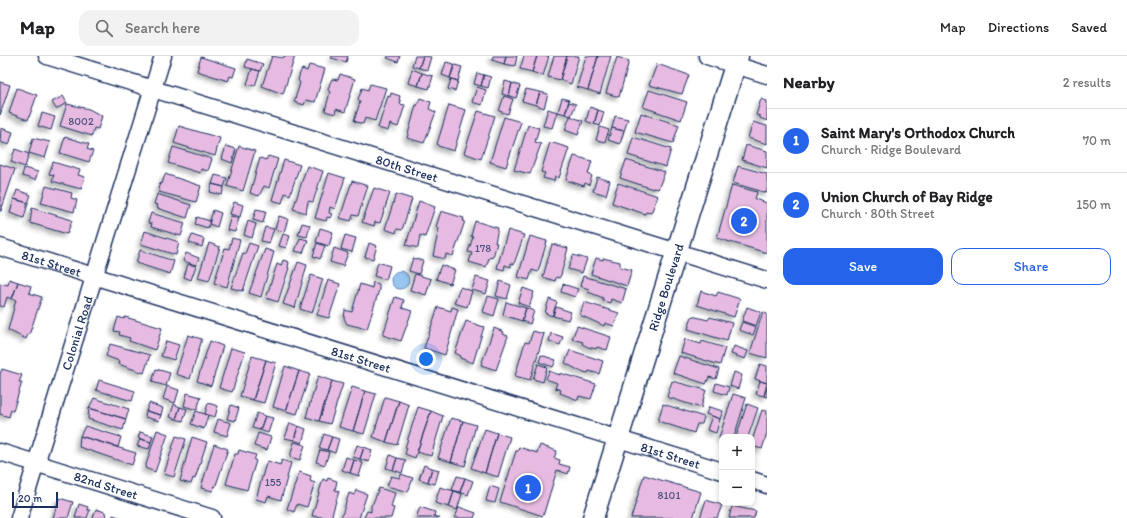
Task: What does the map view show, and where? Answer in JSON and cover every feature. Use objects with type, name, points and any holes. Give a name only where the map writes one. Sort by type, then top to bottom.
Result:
[{"type":"street","name":"80th Street","points":[[48,56],[767,280]]},
{"type":"street","name":"Colonial Road","points":[[19,518],[162,56]]},
{"type":"street","points":[[707,56],[736,60],[767,75]]},
{"type":"street","name":"Ridge Boulevard","points":[[593,518],[736,60]]},
{"type":"street","name":"81st Street","points":[[0,247],[719,470]]},
{"type":"street","name":"82nd Street","points":[[0,452],[212,518]]},
{"type":"street","points":[[755,481],[767,485]]},
{"type":"water","points":[[400,271],[406,274],[409,280],[406,286],[400,289],[394,286],[391,280],[394,274]]},
{"type":"building","points":[[272,56],[283,58],[284,56],[295,56],[283,94],[262,86]]},
{"type":"building","points":[[332,56],[348,56],[346,62],[331,58]]},
{"type":"building","points":[[388,56],[400,56],[398,62],[387,58]]},
{"type":"building","points":[[415,56],[423,56],[419,68],[412,66]]},
{"type":"building","points":[[423,56],[431,57],[427,70],[419,68]]},
{"type":"building","points":[[493,56],[506,56],[504,64],[492,60]]},
{"type":"building","points":[[506,56],[517,56],[515,66],[504,64]]},
{"type":"building","points":[[524,56],[537,56],[532,72],[520,69]]},
{"type":"building","points":[[537,56],[549,56],[543,76],[532,72]]},
{"type":"building","points":[[554,56],[567,56],[560,80],[548,77]]},
{"type":"building","points":[[567,56],[579,56],[571,84],[560,80]]},
{"type":"building","points":[[586,56],[598,56],[588,90],[577,87]]},
{"type":"building","points":[[598,56],[611,56],[600,94],[588,90]]},
{"type":"building","points":[[201,57],[236,68],[233,77],[230,76],[228,81],[197,71]]},
{"type":"building","points":[[617,57],[629,61],[619,97],[606,93]]},
{"type":"building","points":[[247,59],[263,64],[260,71],[245,67]]},
{"type":"building","points":[[446,62],[454,64],[450,78],[442,75]]},
{"type":"building","points":[[657,64],[689,75],[682,94],[649,85]]},
{"type":"building","points":[[309,65],[325,69],[315,102],[306,100],[304,105],[294,102],[300,83],[298,80],[300,73],[302,69],[307,71]]},
{"type":"building","points":[[455,65],[462,67],[458,81],[450,78]]},
{"type":"building","points":[[252,69],[260,71],[255,86],[247,84]]},
{"type":"building","points":[[412,69],[422,73],[418,86],[408,83]]},
{"type":"building","points":[[422,73],[433,76],[429,89],[418,86]]},
{"type":"building","points":[[477,73],[484,75],[481,86],[474,84]]},
{"type":"building","points":[[340,74],[355,79],[345,112],[336,109],[335,114],[325,111],[330,92],[328,90],[330,83],[332,79],[338,80]]},
{"type":"building","points":[[484,75],[491,77],[488,88],[481,86]]},
{"type":"building","points":[[451,79],[458,81],[455,91],[448,89]]},
{"type":"building","points":[[505,81],[512,83],[509,96],[502,94]]},
{"type":"building","points":[[0,82],[10,85],[0,115]]},
{"type":"building","points":[[512,83],[520,86],[516,98],[509,96]]},
{"type":"building","points":[[370,84],[386,88],[375,121],[365,118],[363,124],[354,121],[360,102],[358,99],[362,88],[368,90]]},
{"type":"building","points":[[477,87],[486,90],[482,105],[472,102]]},
{"type":"building","points":[[17,88],[37,95],[28,120],[9,113]]},
{"type":"building","points":[[526,89],[540,92],[536,105],[522,101]]},
{"type":"building","points":[[649,90],[687,102],[681,120],[643,107]]},
{"type":"building","points":[[540,92],[548,94],[544,108],[536,105]]},
{"type":"building","points":[[391,93],[400,96],[400,104],[405,105],[398,127],[390,124],[388,131],[378,128],[388,96],[390,97]]},
{"type":"building","points":[[63,96],[67,103],[56,109],[52,102]]},
{"type":"building","points":[[504,96],[513,99],[508,114],[499,111]]},
{"type":"building","points":[[420,98],[431,102],[429,109],[436,112],[424,143],[407,138],[416,105],[417,106]]},
{"type":"building","points":[[562,98],[569,100],[565,114],[558,112]]},
{"type":"building","points":[[761,99],[767,101],[767,121],[756,115]]},
{"type":"building","points":[[569,102],[576,104],[571,116],[565,114]]},
{"type":"building","points":[[67,104],[89,109],[102,116],[98,129],[94,128],[92,136],[60,126]]},
{"type":"building","points":[[449,105],[466,110],[454,151],[438,146],[437,144]]},
{"type":"building","points":[[590,107],[598,110],[594,124],[586,121]]},
{"type":"building","points":[[548,109],[557,112],[552,128],[543,126]]},
{"type":"building","points":[[598,110],[604,112],[600,126],[594,124]]},
{"type":"building","points":[[478,111],[495,116],[481,159],[464,153]]},
{"type":"building","points":[[42,113],[55,117],[51,130],[38,126]]},
{"type":"building","points":[[641,113],[679,125],[673,143],[635,132]]},
{"type":"building","points":[[570,116],[583,121],[578,135],[565,130]]},
{"type":"building","points":[[615,116],[628,119],[624,131],[612,128]]},
{"type":"building","points":[[504,117],[521,122],[506,167],[490,162]]},
{"type":"building","points":[[753,122],[767,126],[767,144],[748,138]]},
{"type":"building","points":[[528,125],[539,128],[535,142],[541,144],[530,174],[514,170]]},
{"type":"building","points":[[179,126],[220,138],[215,156],[174,143]]},
{"type":"building","points":[[600,127],[609,130],[605,142],[596,140]]},
{"type":"building","points":[[1,128],[13,132],[9,145],[0,142]]},
{"type":"building","points":[[612,128],[624,131],[620,144],[608,140]]},
{"type":"building","points":[[65,137],[89,144],[87,149],[93,151],[89,162],[60,153]]},
{"type":"building","points":[[633,137],[671,149],[666,167],[628,155]]},
{"type":"building","points":[[33,138],[50,142],[45,158],[29,153]]},
{"type":"building","points":[[550,142],[569,148],[559,178],[555,176],[554,181],[543,178],[545,173],[541,172]]},
{"type":"building","points":[[746,145],[767,151],[767,168],[742,160]]},
{"type":"building","points":[[226,146],[236,149],[232,163],[222,159]]},
{"type":"building","points":[[239,146],[255,151],[243,191],[227,186]]},
{"type":"building","points":[[173,147],[212,159],[208,171],[201,169],[200,173],[168,163]]},
{"type":"building","points":[[15,149],[29,154],[25,167],[11,162]]},
{"type":"building","points":[[268,156],[278,159],[269,188],[264,186],[259,196],[250,193],[260,158],[266,160]]},
{"type":"building","points":[[574,156],[592,161],[588,174],[592,176],[589,185],[585,183],[584,186],[566,180]]},
{"type":"building","points":[[284,160],[300,165],[290,195],[285,193],[282,203],[272,200]]},
{"type":"building","points":[[626,160],[665,172],[658,189],[653,189],[620,178]]},
{"type":"building","points":[[53,162],[80,170],[78,175],[85,177],[81,189],[52,181],[54,175],[49,174]]},
{"type":"building","points":[[0,164],[15,169],[1,211],[0,211]]},
{"type":"building","points":[[307,166],[323,171],[313,202],[308,201],[306,213],[293,209]]},
{"type":"building","points":[[738,166],[767,174],[767,193],[733,183]]},
{"type":"building","points":[[24,168],[38,172],[35,180],[22,176]]},
{"type":"building","points":[[329,173],[345,178],[335,209],[330,207],[329,213],[332,214],[330,218],[327,217],[326,221],[315,218]]},
{"type":"building","points":[[165,174],[201,186],[196,202],[159,192],[160,190],[158,189],[160,183],[162,184]]},
{"type":"building","points":[[215,175],[227,178],[224,187],[212,184]]},
{"type":"building","points":[[597,177],[610,181],[606,195],[593,191]]},
{"type":"building","points":[[352,181],[368,186],[358,216],[353,215],[351,221],[340,218]]},
{"type":"building","points":[[618,183],[658,196],[651,213],[646,212],[645,214],[612,203]]},
{"type":"building","points":[[212,184],[224,187],[222,195],[210,192]]},
{"type":"building","points":[[732,185],[757,192],[755,199],[767,203],[767,253],[717,238]]},
{"type":"building","points":[[46,186],[72,193],[71,198],[77,200],[74,212],[41,203]]},
{"type":"building","points":[[374,188],[390,193],[380,223],[375,222],[374,226],[362,222]]},
{"type":"building","points":[[17,190],[31,195],[28,203],[14,199]]},
{"type":"building","points":[[157,194],[191,205],[187,218],[157,208],[158,205],[154,204]]},
{"type":"building","points":[[396,194],[412,199],[402,230],[397,229],[396,233],[385,229]]},
{"type":"building","points":[[14,199],[28,203],[24,218],[10,213]]},
{"type":"building","points":[[419,201],[435,207],[425,237],[420,235],[418,248],[406,245]]},
{"type":"building","points":[[234,202],[243,205],[240,217],[230,214]]},
{"type":"building","points":[[32,208],[72,220],[67,234],[30,223]]},
{"type":"building","points":[[256,209],[266,211],[263,223],[253,220]]},
{"type":"building","points":[[213,210],[221,213],[217,227],[209,224]]},
{"type":"building","points":[[441,211],[464,218],[463,221],[465,221],[453,256],[446,254],[445,259],[433,256],[439,228],[436,227]]},
{"type":"building","points":[[151,213],[185,223],[181,236],[151,227],[152,224],[148,223]]},
{"type":"building","points":[[231,216],[239,218],[235,232],[227,230]]},
{"type":"building","points":[[279,216],[288,219],[284,232],[275,229]]},
{"type":"building","points":[[197,217],[210,221],[208,228],[195,224]]},
{"type":"building","points":[[248,221],[256,224],[252,238],[244,235]]},
{"type":"building","points":[[475,221],[498,228],[495,243],[497,243],[493,257],[489,258],[486,267],[469,262],[472,253],[468,252],[473,237],[471,236]]},
{"type":"building","points":[[302,223],[310,225],[307,237],[298,235]]},
{"type":"building","points":[[265,227],[274,229],[269,243],[261,241]]},
{"type":"building","points":[[320,228],[333,232],[329,246],[316,242]]},
{"type":"building","points":[[508,230],[524,235],[514,264],[511,263],[511,267],[505,265],[504,270],[497,268]]},
{"type":"building","points":[[145,231],[179,242],[176,255],[141,244]]},
{"type":"building","points":[[283,234],[290,236],[286,248],[279,246]]},
{"type":"building","points":[[192,235],[204,239],[202,247],[189,243]]},
{"type":"building","points":[[345,235],[356,238],[352,252],[341,249]]},
{"type":"building","points":[[530,236],[547,241],[538,272],[532,270],[529,280],[518,277]]},
{"type":"building","points":[[232,238],[240,240],[227,287],[214,283],[225,248],[229,249]]},
{"type":"building","points":[[300,238],[308,240],[303,253],[295,251]]},
{"type":"building","points":[[209,243],[220,247],[209,281],[198,278]]},
{"type":"building","points":[[249,243],[258,246],[243,291],[231,288],[243,253],[245,254]]},
{"type":"building","points":[[317,243],[325,246],[320,259],[313,256]]},
{"type":"building","points":[[369,243],[377,246],[373,259],[365,257]]},
{"type":"building","points":[[552,244],[568,248],[561,275],[559,278],[556,277],[555,281],[543,277]]},
{"type":"building","points":[[334,248],[348,253],[343,266],[330,262]]},
{"type":"building","points":[[265,249],[274,252],[261,297],[249,293]]},
{"type":"building","points":[[140,250],[174,261],[170,274],[136,263]]},
{"type":"building","points":[[186,253],[199,258],[196,265],[183,261]]},
{"type":"building","points":[[573,255],[587,259],[582,273],[568,269]]},
{"type":"building","points":[[413,258],[423,261],[419,274],[409,271]]},
{"type":"building","points":[[596,258],[620,262],[620,267],[632,270],[627,286],[591,274]]},
{"type":"building","points":[[283,260],[289,262],[289,268],[278,302],[266,298],[277,264],[281,266]]},
{"type":"building","points":[[298,262],[307,265],[295,308],[283,304]]},
{"type":"building","points":[[378,262],[390,266],[386,280],[374,276]]},
{"type":"building","points":[[188,264],[196,266],[191,280],[184,277]]},
{"type":"building","points":[[441,265],[455,270],[450,284],[436,279]]},
{"type":"building","points":[[415,274],[431,279],[426,295],[410,290]]},
{"type":"building","points":[[311,275],[323,279],[312,313],[300,309]]},
{"type":"building","points":[[583,276],[626,289],[622,303],[611,299],[610,303],[603,301],[603,298],[588,292],[589,289],[580,286]]},
{"type":"building","points":[[476,277],[490,281],[486,294],[472,290]]},
{"type":"building","points":[[9,279],[18,282],[12,299],[7,297],[4,307],[0,306],[0,283],[8,285]]},
{"type":"building","points":[[328,280],[340,284],[329,318],[317,315]]},
{"type":"building","points":[[500,281],[511,285],[507,299],[496,296]]},
{"type":"building","points":[[18,282],[31,286],[29,293],[42,297],[29,335],[28,334],[26,339],[8,330],[16,300],[12,299]]},
{"type":"building","points":[[373,282],[379,284],[379,290],[367,329],[347,324],[344,318],[345,310],[352,312],[360,284],[372,288]]},
{"type":"building","points":[[563,284],[578,289],[575,297],[561,292]]},
{"type":"building","points":[[460,287],[472,291],[467,307],[454,303]]},
{"type":"building","points":[[523,288],[534,292],[529,307],[518,303]]},
{"type":"building","points":[[701,291],[716,296],[718,292],[740,299],[734,317],[697,305]]},
{"type":"building","points":[[488,296],[499,299],[494,316],[483,312]]},
{"type":"building","points":[[395,297],[404,300],[402,308],[412,311],[401,341],[383,335]]},
{"type":"building","points":[[549,299],[557,302],[552,316],[545,313]]},
{"type":"building","points":[[506,302],[526,308],[522,321],[503,315]]},
{"type":"building","points":[[584,302],[619,313],[614,326],[605,323],[604,326],[580,315]]},
{"type":"building","points":[[438,307],[451,311],[452,307],[458,309],[445,355],[424,348]]},
{"type":"building","points":[[556,307],[571,312],[568,320],[553,316]]},
{"type":"building","points":[[747,307],[761,312],[756,326],[742,321]]},
{"type":"building","points":[[526,308],[534,311],[530,324],[522,321]]},
{"type":"building","points":[[763,312],[767,314],[767,358],[750,353]]},
{"type":"building","points":[[692,316],[708,320],[710,317],[732,323],[727,341],[688,329]]},
{"type":"building","points":[[118,317],[124,319],[125,317],[162,328],[155,350],[129,341],[130,338],[119,335],[120,332],[114,331]]},
{"type":"building","points":[[466,321],[484,327],[473,363],[460,358],[461,356],[455,353]]},
{"type":"building","points":[[742,322],[756,327],[753,335],[739,330]]},
{"type":"building","points":[[577,326],[611,337],[607,350],[597,347],[596,349],[588,347],[582,344],[583,342],[572,339]]},
{"type":"building","points":[[494,328],[504,332],[503,334],[508,336],[496,370],[481,365]]},
{"type":"building","points":[[533,331],[544,334],[530,380],[515,376],[525,342],[529,343]]},
{"type":"building","points":[[551,333],[563,337],[560,345],[549,341]]},
{"type":"building","points":[[188,335],[202,339],[190,379],[176,374]]},
{"type":"building","points":[[685,339],[701,344],[702,341],[725,348],[720,365],[681,353]]},
{"type":"building","points":[[166,341],[179,345],[174,360],[161,356]]},
{"type":"building","points":[[210,341],[223,346],[211,386],[197,381]]},
{"type":"building","points":[[110,344],[150,355],[144,373],[118,364],[119,361],[106,356]]},
{"type":"building","points":[[734,346],[748,351],[745,359],[731,354]]},
{"type":"building","points":[[231,348],[245,352],[232,392],[219,388]]},
{"type":"building","points":[[570,350],[603,361],[599,374],[589,371],[588,373],[580,371],[565,363]]},
{"type":"building","points":[[541,355],[556,360],[553,367],[539,362]]},
{"type":"building","points":[[252,356],[266,360],[253,400],[240,396]]},
{"type":"building","points":[[679,356],[719,369],[716,379],[709,377],[706,384],[673,373]]},
{"type":"building","points":[[266,360],[276,363],[264,403],[253,400]]},
{"type":"building","points":[[538,364],[547,367],[543,382],[533,379]]},
{"type":"building","points":[[760,364],[767,366],[767,383],[755,379]]},
{"type":"building","points":[[285,366],[299,371],[286,411],[273,407]]},
{"type":"building","points":[[2,369],[22,375],[19,382],[22,382],[13,411],[11,410],[9,417],[0,414],[0,374]]},
{"type":"building","points":[[156,369],[170,373],[166,386],[152,382]]},
{"type":"building","points":[[299,371],[310,374],[297,414],[286,411]]},
{"type":"building","points":[[549,371],[596,384],[591,399],[579,396],[578,400],[560,393],[561,390],[555,388],[557,383],[546,379]]},
{"type":"building","points":[[734,372],[742,375],[738,389],[730,386]]},
{"type":"building","points":[[318,376],[332,381],[319,421],[306,417]]},
{"type":"building","points":[[99,380],[135,391],[132,401],[96,390]]},
{"type":"building","points":[[332,381],[343,384],[330,424],[319,421]]},
{"type":"building","points":[[672,381],[706,390],[701,408],[667,397]]},
{"type":"building","points":[[760,381],[767,383],[764,396],[756,394]]},
{"type":"building","points":[[716,383],[729,387],[727,395],[714,391]]},
{"type":"building","points":[[167,386],[179,390],[175,403],[163,399]]},
{"type":"building","points":[[767,386],[767,397],[764,396]]},
{"type":"building","points":[[352,387],[365,391],[353,431],[339,427]]},
{"type":"building","points":[[365,391],[376,394],[364,434],[353,431]]},
{"type":"building","points":[[187,393],[201,397],[197,410],[184,406]]},
{"type":"building","points":[[733,394],[746,398],[735,434],[720,434]]},
{"type":"building","points":[[385,397],[399,401],[386,442],[373,437]]},
{"type":"building","points":[[94,398],[129,409],[126,419],[89,408]]},
{"type":"building","points":[[399,401],[409,405],[397,445],[386,442]]},
{"type":"building","points":[[149,403],[163,408],[161,415],[146,411]]},
{"type":"building","points":[[208,403],[218,406],[215,417],[205,414]]},
{"type":"building","points":[[174,404],[180,407],[176,419],[170,417]]},
{"type":"building","points":[[663,404],[704,417],[702,424],[697,424],[694,433],[658,421]]},
{"type":"building","points":[[747,404],[758,408],[749,434],[737,434]]},
{"type":"building","points":[[231,405],[239,408],[235,421],[227,419]]},
{"type":"building","points":[[180,407],[187,409],[183,421],[176,419]]},
{"type":"building","points":[[418,407],[431,411],[415,458],[405,454],[407,448],[405,448]]},
{"type":"building","points":[[709,407],[723,411],[720,419],[706,414]]},
{"type":"building","points":[[89,408],[126,419],[123,430],[88,419]]},
{"type":"building","points":[[762,410],[767,411],[767,433],[762,449],[755,447],[754,434]]},
{"type":"building","points":[[146,411],[161,415],[159,421],[145,417]]},
{"type":"building","points":[[196,411],[208,415],[204,429],[191,424]]},
{"type":"building","points":[[431,411],[443,416],[431,456],[417,452]]},
{"type":"building","points":[[257,413],[265,416],[260,430],[252,428]]},
{"type":"building","points":[[265,416],[273,418],[268,433],[260,430]]},
{"type":"building","points":[[712,416],[720,419],[716,433],[707,430]]},
{"type":"building","points":[[451,418],[463,421],[451,462],[438,458]]},
{"type":"building","points":[[218,419],[231,423],[227,436],[214,432]]},
{"type":"building","points":[[463,421],[476,425],[465,466],[451,462]]},
{"type":"building","points":[[290,423],[298,426],[294,440],[285,438]]},
{"type":"building","points":[[85,426],[121,437],[118,447],[80,436]]},
{"type":"building","points":[[298,426],[306,429],[302,443],[294,440]]},
{"type":"building","points":[[485,429],[497,433],[485,473],[471,468]]},
{"type":"building","points":[[157,430],[168,434],[155,472],[145,468]]},
{"type":"building","points":[[140,432],[153,436],[151,442],[138,438]]},
{"type":"building","points":[[258,433],[271,437],[267,450],[254,446]]},
{"type":"building","points":[[497,433],[510,437],[498,477],[485,473]]},
{"type":"building","points":[[324,434],[332,437],[327,450],[319,448]]},
{"type":"building","points":[[80,436],[136,453],[132,465],[79,447]]},
{"type":"building","points":[[176,436],[186,439],[174,477],[164,474]]},
{"type":"building","points":[[192,437],[207,442],[195,479],[193,478],[191,484],[180,481]]},
{"type":"building","points":[[332,437],[339,439],[335,453],[327,450]]},
{"type":"building","points":[[140,439],[151,442],[149,449],[137,446]]},
{"type":"building","points":[[294,442],[305,445],[300,460],[290,457]]},
{"type":"building","points":[[214,444],[228,449],[213,491],[201,488]]},
{"type":"building","points":[[357,445],[364,447],[360,459],[353,457]]},
{"type":"building","points":[[540,445],[557,451],[554,458],[560,460],[559,464],[570,467],[568,474],[557,470],[543,516],[500,502],[516,451],[518,451],[519,447],[537,453]]},
{"type":"building","points":[[364,447],[372,450],[369,462],[360,459]]},
{"type":"building","points":[[239,450],[256,455],[254,460],[256,461],[247,490],[226,484],[235,454],[238,454]]},
{"type":"building","points":[[320,450],[329,452],[325,465],[316,462]]},
{"type":"building","points":[[390,455],[397,458],[393,470],[386,468]]},
{"type":"building","points":[[346,457],[354,460],[350,473],[342,470]]},
{"type":"building","points":[[397,458],[406,460],[402,473],[393,470]]},
{"type":"building","points":[[282,460],[291,463],[281,500],[268,496],[266,502],[256,499],[266,463],[268,461],[280,465]]},
{"type":"building","points":[[354,460],[363,463],[359,476],[350,473]]},
{"type":"building","points":[[424,465],[432,468],[428,482],[419,479]]},
{"type":"building","points":[[432,468],[439,470],[435,484],[428,482]]},
{"type":"building","points":[[299,472],[311,476],[310,481],[315,483],[307,507],[297,504],[294,512],[287,509]]},
{"type":"building","points":[[401,474],[413,478],[408,492],[387,486],[391,476],[400,478]]},
{"type":"building","points":[[644,475],[701,492],[693,518],[631,518]]},
{"type":"building","points":[[457,476],[465,478],[460,492],[452,490]]},
{"type":"building","points":[[328,478],[337,481],[335,490],[339,491],[331,518],[312,516],[323,479],[327,481]]},
{"type":"building","points":[[465,478],[473,481],[468,495],[460,492]]},
{"type":"building","points":[[490,486],[499,489],[495,503],[486,501]]},
{"type":"building","points":[[440,487],[454,491],[449,507],[435,503]]},
{"type":"building","points":[[379,488],[395,493],[391,507],[394,508],[391,518],[364,518],[367,511],[371,512],[371,505]]},
{"type":"building","points":[[356,490],[367,494],[359,518],[341,518],[349,493],[354,495]]},
{"type":"building","points":[[454,491],[462,494],[457,510],[449,507]]},
{"type":"building","points":[[59,498],[73,502],[68,518],[53,518]]},
{"type":"building","points":[[706,500],[722,506],[717,518],[700,518]]},
{"type":"building","points":[[79,504],[88,507],[87,510],[90,510],[87,518],[75,518]]},
{"type":"building","points":[[732,506],[756,511],[754,518],[729,518]]},
{"type":"building","points":[[420,507],[435,512],[434,516],[440,518],[416,518]]},
{"type":"building","points":[[459,507],[476,513],[474,518],[455,518]]},
{"type":"building","points":[[96,509],[105,512],[106,518],[93,518]]},
{"type":"building","points":[[113,515],[122,518],[112,518]]},
{"type":"place","name":"Union Church of Bay Ridge","points":[[744,221]]},
{"type":"place","name":"Saint Mary's Orthodox Church","points":[[528,488]]}]
